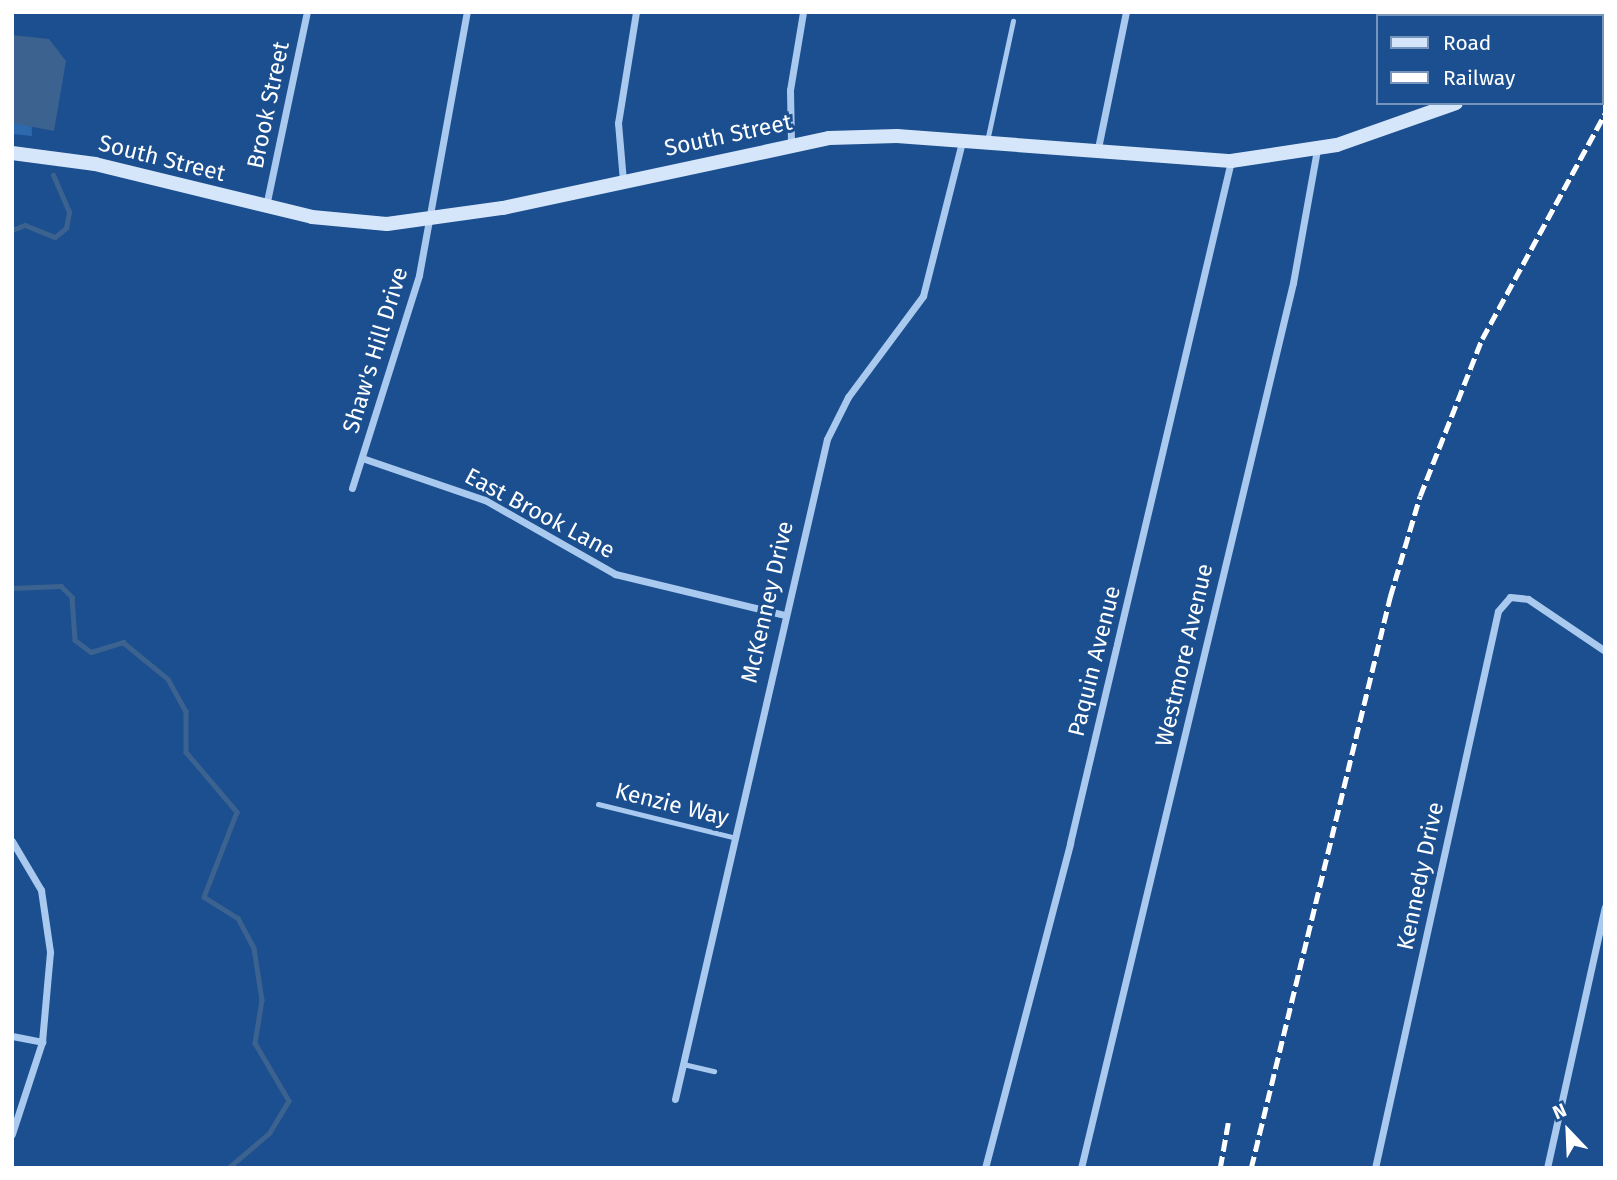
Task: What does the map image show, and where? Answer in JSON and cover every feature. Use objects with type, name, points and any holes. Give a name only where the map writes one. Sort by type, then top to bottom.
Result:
[{"type":"street","name":"Brook Street","points":[[266,206],[307,12]]},
{"type":"street","name":"Shaw's Hill Drive","points":[[352,488],[407,320],[429,221],[438,141],[467,12]]},
{"type":"street","points":[[622,181],[618,123],[636,12]]},
{"type":"street","points":[[791,143],[790,90],[803,12]]},
{"type":"street","points":[[1097,154],[1126,12]]},
{"type":"street","name":"South Street","points":[[12,153],[95,164],[266,206],[356,223],[429,221],[791,143],[873,136],[1097,154],[1231,161],[1317,150],[1452,105]]},
{"type":"street","name":"McKenney Drive","points":[[676,1100],[736,838],[783,615],[827,439],[848,397],[923,296],[962,142]]},
{"type":"street","name":"Westmore Avenue","points":[[1081,1168],[1293,283],[1317,150]]},
{"type":"street","name":"Paquin Avenue","points":[[985,1168],[1076,817],[1231,161]]},
{"type":"street","name":"East Brook Lane","points":[[362,458],[485,500],[615,574],[783,615]]},
{"type":"street","name":"Kennedy Drive","points":[[1375,1168],[1496,617],[1510,597],[1528,599],[1605,651]]},
{"type":"street","points":[[12,841],[38,883],[47,914],[50,981],[42,1042],[12,1134]]},
{"type":"street","points":[[1547,1168],[1605,907]]},
{"type":"street","points":[[12,1036],[42,1042]]},
{"type":"lane","points":[[987,144],[1013,21]]},
{"type":"lane","name":"Kenzie Way","points":[[598,804],[736,838]]},
{"type":"lane","points":[[683,1064],[714,1071]]},
{"type":"shaded area","points":[[1493,12],[1570,12],[1531,14]]},
{"type":"shaded area","points":[[12,35],[49,39],[66,61],[54,131],[12,123]]},
{"type":"shaded area","points":[[12,52],[29,60],[32,136],[12,134]]},
{"type":"waterway","points":[[12,230],[25,225],[55,237],[66,228],[69,212],[53,175]]},
{"type":"waterway","points":[[12,588],[61,586],[72,597],[75,640],[91,652],[123,642],[168,679],[186,711],[186,752],[237,812],[204,897],[238,918],[254,948],[262,1000],[255,1043],[289,1101],[270,1133],[229,1168]]},
{"type":"railway","points":[[1251,1168],[1390,597],[1420,496],[1482,339],[1605,113]]},
{"type":"railway","points":[[1220,1168],[1228,1123]]}]
